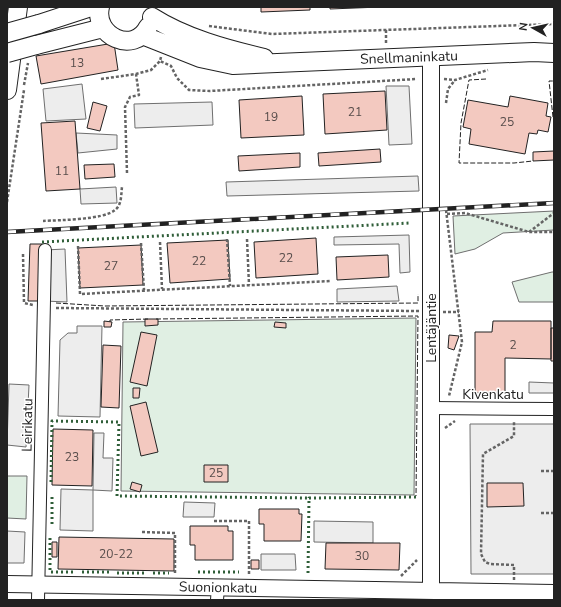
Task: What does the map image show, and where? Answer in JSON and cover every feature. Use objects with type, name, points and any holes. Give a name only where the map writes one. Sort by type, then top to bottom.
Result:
[{"type":"main road","points":[[7,33],[91,7]]},
{"type":"main road","points":[[100,7],[100,21],[103,28],[109,35],[126,41],[142,35],[147,30],[151,12]]},
{"type":"main road","points":[[7,90],[18,11]]},
{"type":"main road","name":"Snellmaninkatu","points":[[151,12],[171,29],[241,53],[284,62]]},
{"type":"main road","points":[[7,53],[33,50],[103,28]]},
{"type":"main road","name":"Snellmaninkatu","points":[[142,35],[200,58],[233,66],[284,62],[431,56],[534,52],[554,53]]},
{"type":"main road","name":"Snellmaninkatu","points":[[534,52],[554,47]]},
{"type":"street","name":"Lentäjäntie","points":[[431,56],[431,311],[439,409],[431,596]]},
{"type":"street","name":"Leirikatu","points":[[38,592],[45,250]]},
{"type":"street","name":"Kivenkatu","points":[[439,409],[554,409]]},
{"type":"street","name":"Suonionkatu","points":[[7,584],[38,592],[431,596],[553,592]]},
{"type":"path","points":[[202,25],[272,34],[554,24]]},
{"type":"path","points":[[7,202],[33,50]]},
{"type":"path","points":[[101,79],[136,74],[151,70],[160,61]]},
{"type":"path","points":[[446,110],[448,89],[455,80],[489,70]]},
{"type":"path","points":[[127,173],[125,106],[130,97],[139,94],[136,74]]},
{"type":"path","points":[[43,221],[91,217],[115,210],[120,203],[122,186]]},
{"type":"path","points":[[444,435],[439,409],[462,342],[446,208]]},
{"type":"path","points":[[447,214],[465,213],[529,232],[554,232]]},
{"type":"path","points":[[529,232],[554,213]]},
{"type":"path","points":[[247,239],[249,285]]},
{"type":"path","points":[[227,240],[230,286]]},
{"type":"path","points":[[160,242],[162,289]]},
{"type":"path","points":[[141,243],[144,290]]},
{"type":"path","points":[[78,246],[80,294],[330,281]]},
{"type":"path","points":[[23,254],[24,302],[44,308],[431,311]]},
{"type":"path","points":[[514,420],[514,436],[483,454],[481,554],[485,562],[490,564],[514,565],[514,580]]},
{"type":"path","points":[[542,471],[554,471]]},
{"type":"path","points":[[541,513],[554,513]]},
{"type":"path","points":[[214,521],[249,521],[249,579]]},
{"type":"path","points":[[142,532],[175,533],[175,578]]},
{"type":"path","points":[[399,579],[420,557]]},
{"type":"green space","points":[[554,211],[554,230],[503,233],[475,249],[455,254],[453,216]]},
{"type":"green space","points":[[554,272],[554,302],[519,302],[512,282]]},
{"type":"green space","points":[[416,318],[414,495],[121,491],[123,322]]},
{"type":"green space","points":[[7,476],[27,476],[26,519],[7,518]]},
{"type":"shaded area","points":[[82,84],[86,119],[46,121],[43,89]]},
{"type":"shaded area","points":[[386,86],[409,86],[412,144],[389,145]]},
{"type":"shaded area","points":[[212,102],[213,125],[135,128],[134,104]]},
{"type":"shaded area","points":[[76,133],[117,135],[117,149],[78,153]]},
{"type":"shaded area","points":[[418,176],[419,191],[227,196],[226,182]]},
{"type":"shaded area","points":[[116,187],[117,203],[81,204],[80,189]]},
{"type":"shaded area","points":[[409,235],[410,272],[400,273],[399,244],[334,245],[334,237]]},
{"type":"shaded area","points":[[65,249],[67,302],[44,301],[45,250]]},
{"type":"shaded area","points":[[397,286],[399,301],[337,302],[337,289]]},
{"type":"shaded area","points":[[77,326],[102,326],[100,417],[58,416],[60,340],[68,333],[77,333]]},
{"type":"shaded area","points":[[529,382],[554,383],[554,393],[529,393]]},
{"type":"shaded area","points":[[9,384],[29,385],[26,447],[7,445]]},
{"type":"shaded area","points":[[470,424],[554,424],[554,574],[471,574]]},
{"type":"shaded area","points":[[94,433],[104,433],[103,458],[113,458],[112,491],[93,490]]},
{"type":"shaded area","points":[[61,489],[93,490],[93,531],[60,530]]},
{"type":"shaded area","points":[[184,502],[215,503],[214,517],[183,517]]},
{"type":"shaded area","points":[[314,521],[373,522],[373,543],[314,542]]},
{"type":"shaded area","points":[[7,531],[25,532],[24,563],[7,563]]},
{"type":"shaded area","points":[[261,554],[295,554],[296,570],[261,570]]},
{"type":"building","points":[[261,7],[310,7],[310,10],[261,12]]},
{"type":"building","points":[[330,7],[380,7],[330,9]]},
{"type":"building","points":[[114,43],[118,70],[41,84],[36,56]]},
{"type":"building","points":[[385,91],[387,130],[325,134],[323,94]]},
{"type":"building","points":[[302,96],[304,135],[241,138],[239,100]]},
{"type":"building","points":[[510,96],[548,103],[546,116],[551,117],[548,132],[538,130],[537,134],[529,133],[525,154],[469,144],[471,129],[463,127],[468,100],[508,107]]},
{"type":"building","points":[[93,102],[107,106],[100,131],[87,128]]},
{"type":"building","points":[[75,121],[80,189],[46,191],[41,123]]},
{"type":"building","points":[[380,149],[381,162],[319,166],[318,153]]},
{"type":"building","points":[[554,151],[554,160],[533,161],[533,152]]},
{"type":"building","points":[[300,153],[300,167],[239,171],[238,156]]},
{"type":"building","points":[[114,164],[115,177],[85,179],[84,165]]},
{"type":"building","points":[[316,238],[318,274],[256,278],[254,242]]},
{"type":"building","points":[[228,240],[230,279],[170,283],[167,243]]},
{"type":"building","points":[[30,244],[42,244],[40,301],[28,301]]},
{"type":"building","points":[[141,245],[143,285],[80,288],[78,248]]},
{"type":"building","points":[[388,255],[389,277],[337,280],[336,257]]},
{"type":"building","points":[[145,319],[158,319],[158,325],[145,326]]},
{"type":"building","points":[[104,321],[112,322],[111,327],[104,327]]},
{"type":"building","points":[[493,321],[551,321],[551,359],[505,358],[505,393],[475,393],[475,332],[492,332]]},
{"type":"building","points":[[275,322],[286,323],[286,328],[274,327]]},
{"type":"building","points":[[551,328],[554,328],[554,361],[551,361]]},
{"type":"building","points":[[141,332],[157,335],[147,386],[130,382]]},
{"type":"building","points":[[449,335],[459,336],[454,350],[448,348]]},
{"type":"building","points":[[103,345],[121,346],[119,408],[101,407]]},
{"type":"building","points":[[133,388],[140,388],[139,398],[133,398]]},
{"type":"building","points":[[146,402],[158,452],[141,456],[130,406]]},
{"type":"building","points":[[53,429],[93,430],[92,486],[52,485]]},
{"type":"building","points":[[204,465],[228,465],[228,482],[204,482]]},
{"type":"building","points":[[132,482],[142,485],[140,492],[130,489]]},
{"type":"building","points":[[487,483],[523,483],[524,506],[487,507]]},
{"type":"building","points":[[259,509],[299,509],[299,514],[302,514],[301,541],[264,541],[264,524],[259,524]]},
{"type":"building","points":[[190,526],[228,526],[228,531],[233,531],[233,560],[195,560],[195,545],[190,545]]},
{"type":"building","points":[[59,537],[174,539],[174,571],[58,569]]},
{"type":"building","points":[[52,542],[57,542],[57,557],[52,557]]},
{"type":"building","points":[[326,543],[400,543],[399,570],[325,569]]},
{"type":"building","points":[[251,560],[259,560],[259,569],[251,569]]},
{"type":"railway","points":[[7,232],[554,203]]},
{"type":"hedge","points":[[42,242],[410,223]]},
{"type":"hedge","points":[[51,482],[52,421],[119,422],[117,496],[309,498]]},
{"type":"hedge","points":[[52,495],[52,524]]},
{"type":"hedge","points":[[308,573],[309,498],[416,497]]},
{"type":"hedge","points":[[50,538],[50,572],[75,572]]},
{"type":"hedge","points":[[82,572],[111,572]]},
{"type":"hedge","points":[[198,572],[239,572]]},
{"type":"hedge","points":[[117,573],[147,573]]},
{"type":"hedge","points":[[153,573],[169,573]]},
{"type":"fence","points":[[486,79],[469,80],[461,123],[459,163],[514,163],[533,161]]},
{"type":"fence","points":[[553,117],[549,81],[554,81]]},
{"type":"fence","points":[[56,303],[105,306],[418,303],[418,294]]},
{"type":"fence","points":[[156,319],[418,316],[416,496]]},
{"type":"fence","points":[[110,322],[110,320],[148,319]]}]
